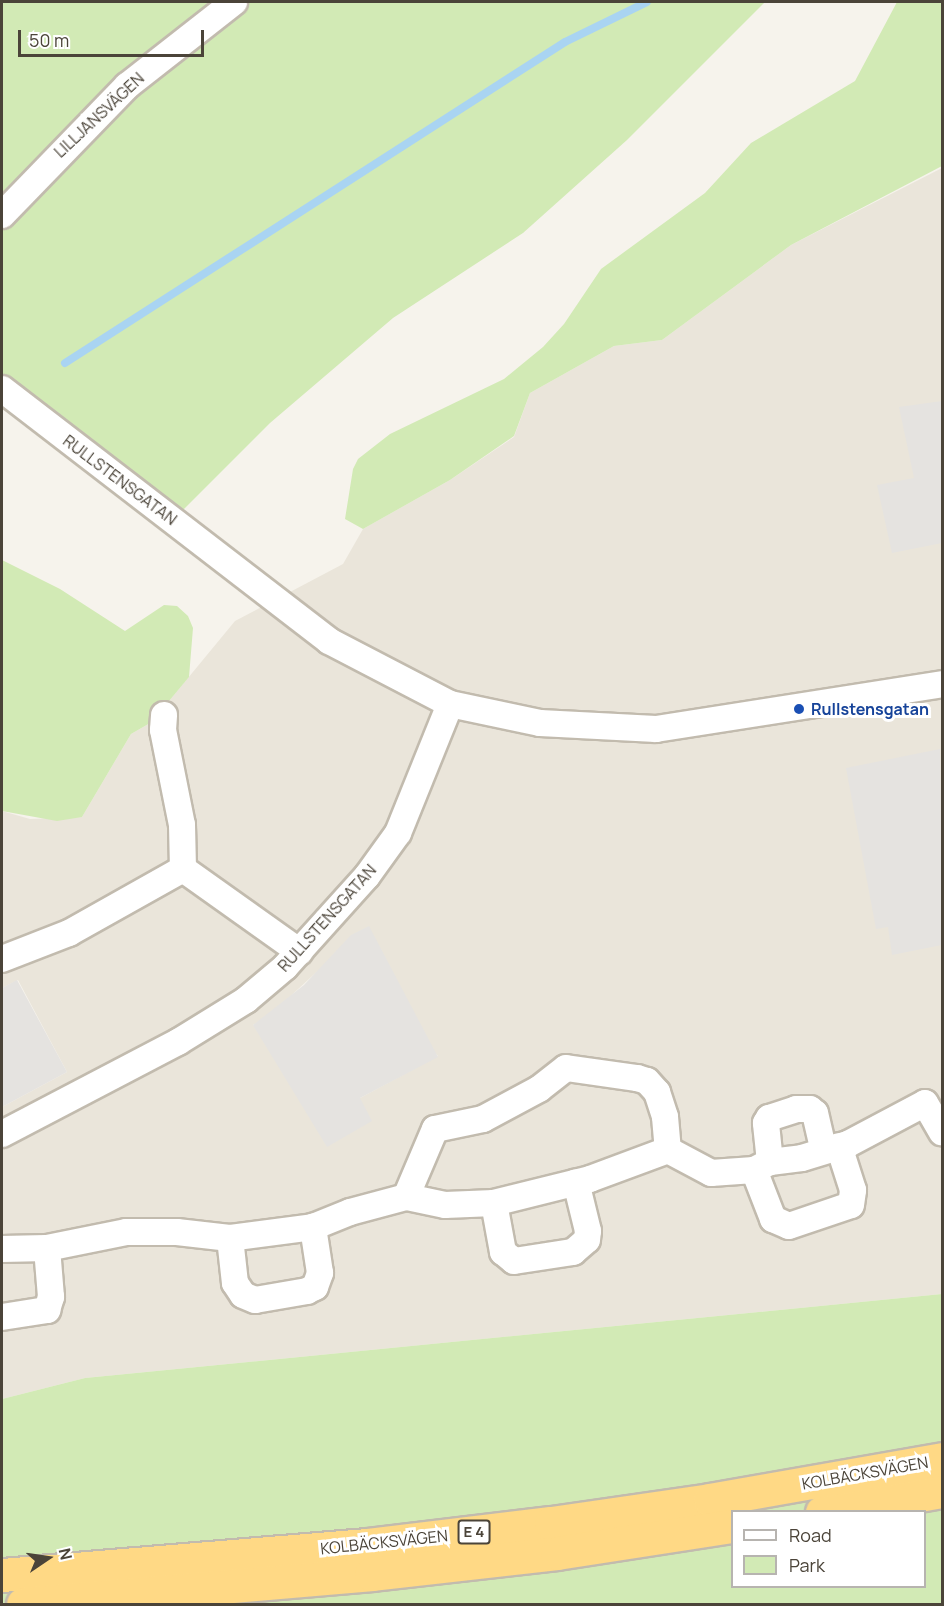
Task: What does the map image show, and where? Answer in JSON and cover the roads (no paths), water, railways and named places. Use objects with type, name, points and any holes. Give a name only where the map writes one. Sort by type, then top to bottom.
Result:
[{"type":"highway","name":"KOLBÄCKSVÄGEN","points":[[2,1575],[334,1548],[551,1523],[710,1500],[942,1459]]},
{"type":"highway","name":"KOLBÄCKSVÄGEN","points":[[833,1510],[942,1491]]},
{"type":"highway","name":"KOLBÄCKSVÄGEN","points":[[23,1605],[383,1573],[557,1553],[731,1526]]},
{"type":"street","name":"LILLJANSVÄGEN","points":[[2,215],[127,86],[234,2]]},
{"type":"street","name":"RULLSTENSGATAN","points":[[2,389],[329,641],[450,704],[540,723],[656,729],[942,684]]},
{"type":"street","name":"RULLSTENSGATAN","points":[[2,1134],[178,1042],[246,1000],[300,952],[367,876],[398,833],[450,704]]},
{"type":"street","points":[[164,716],[163,730],[182,825],[183,869]]},
{"type":"street","points":[[183,869],[300,952]]},
{"type":"street","points":[[2,959],[69,933],[183,869]]},
{"type":"street","points":[[406,1197],[435,1129],[483,1119],[539,1089],[566,1068],[622,1074],[653,1085],[665,1117],[668,1150]]},
{"type":"street","points":[[2,1249],[47,1248],[126,1232],[230,1238],[312,1227],[350,1212],[406,1197],[446,1205],[494,1203],[576,1182],[668,1150],[711,1173],[762,1166],[802,1158],[831,1148],[925,1103],[942,1133]]},
{"type":"street","points":[[796,1109],[815,1113],[831,1148],[853,1190],[852,1205],[789,1226],[773,1219],[762,1166],[766,1122],[769,1118],[796,1109]]},
{"type":"street","points":[[494,1203],[503,1252],[514,1261],[573,1252],[587,1240],[588,1231],[576,1182]]},
{"type":"street","points":[[230,1238],[237,1290],[255,1300],[315,1287],[320,1274],[312,1227]]},
{"type":"street","points":[[2,1317],[47,1310],[51,1297],[47,1248]]},
{"type":"waterway","points":[[65,363],[565,42],[647,2]]},
{"type":"place","name":"Rullstensgatan","points":[[799,709]]}]
